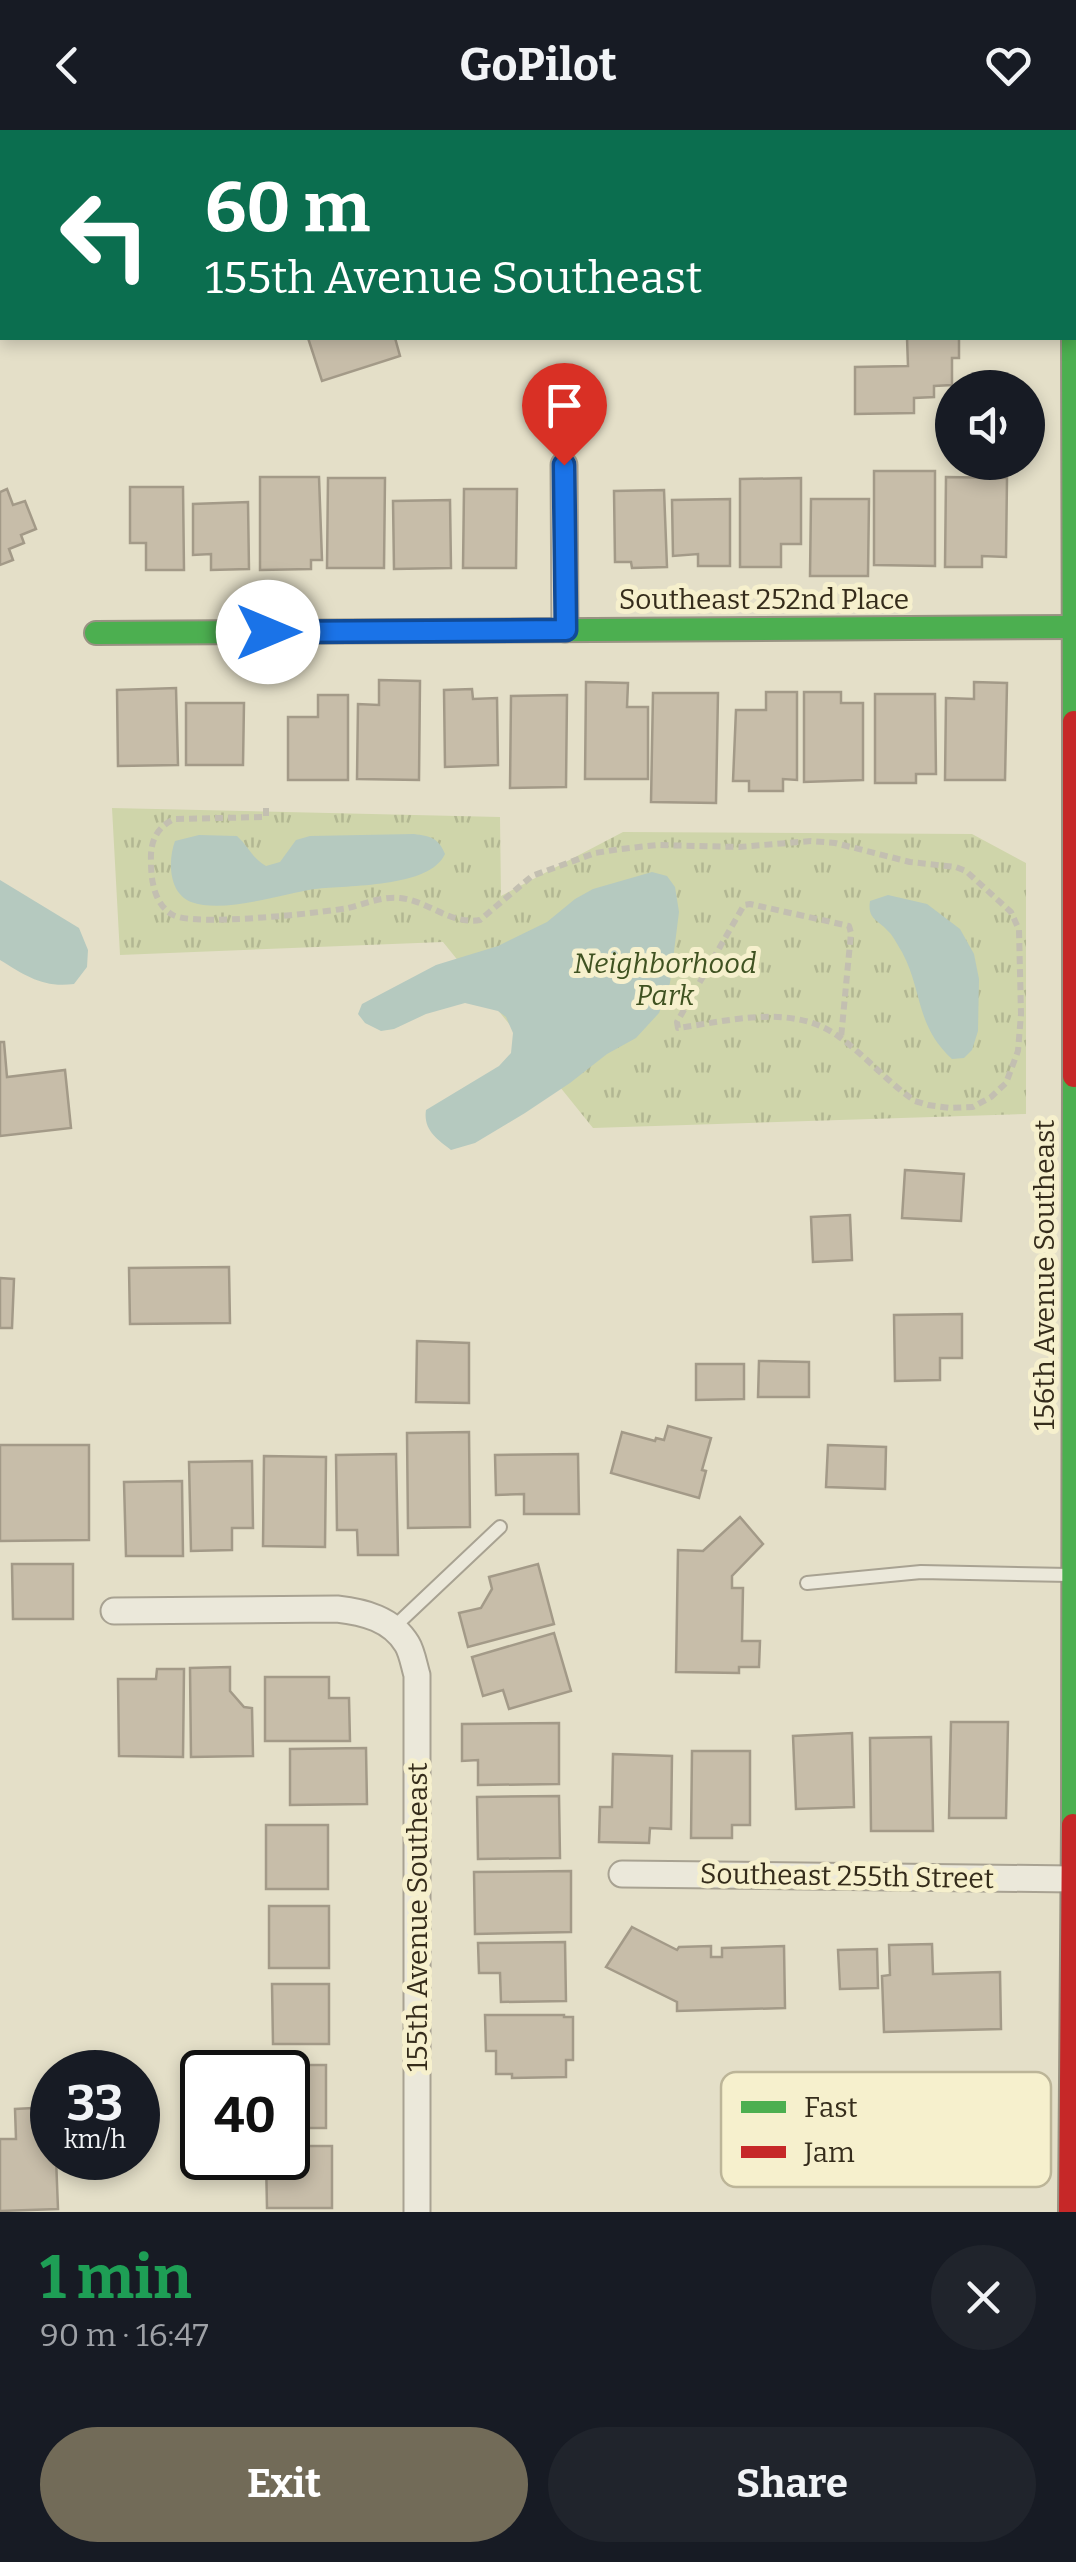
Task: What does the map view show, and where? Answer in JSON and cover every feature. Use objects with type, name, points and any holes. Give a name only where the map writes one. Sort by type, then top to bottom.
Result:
[{"type":"street","name":"156th Avenue Southeast","points":[[1070,2212],[1075,1613],[1073,340]]},
{"type":"street","points":[[564,465],[566,630]]},
{"type":"street","name":"Southeast 252nd Place","points":[[96,633],[1073,627]]},
{"type":"street","points":[[114,1611],[337,1609],[366,1613],[393,1628]]},
{"type":"street","name":"155th Avenue Southeast","points":[[393,1628],[409,1646],[417,1675],[418,2212]]},
{"type":"street","name":"Southeast 255th Street","points":[[622,1874],[1072,1878]]},
{"type":"lane","points":[[393,1628],[500,1526]]},
{"type":"lane","points":[[808,1584],[920,1572],[1075,1575]]},
{"type":"path","points":[[266,808],[266,817],[174,819],[162,824],[150,851],[151,872],[154,890],[169,914],[205,920],[307,914],[398,898],[470,922],[480,920],[532,876],[595,853],[657,845],[739,848],[811,841],[910,862],[956,866],[1011,912],[1019,930],[1021,1014],[1018,1051],[1006,1082],[991,1097],[972,1107],[928,1106],[905,1094],[841,1038],[808,1021],[756,1018],[678,1028],[744,905],[850,926],[841,1038]]},
{"type":"green space","name":"Neighborhood Park","points":[[112,808],[500,817],[501,896],[623,832],[972,834],[1026,863],[1026,1114],[593,1128],[443,942],[120,955]]},
{"type":"shaded area","points":[[414,834],[433,839],[445,854],[423,873],[386,883],[315,889],[220,906],[183,898],[172,875],[175,841],[199,835],[237,836],[266,866],[280,862],[296,840],[310,836]]},
{"type":"shaded area","points":[[652,872],[667,876],[675,887],[679,912],[670,983],[659,1013],[636,1038],[525,1113],[475,1143],[451,1150],[429,1129],[426,1110],[499,1066],[511,1053],[513,1033],[506,1017],[498,1011],[465,1003],[381,1031],[365,1023],[358,1014],[362,1004],[436,965],[498,946],[547,922],[593,889]]},
{"type":"shaded area","points":[[0,880],[79,928],[88,950],[87,967],[74,984],[44,982],[0,960]]},
{"type":"shaded area","points":[[888,895],[927,904],[960,929],[974,954],[979,979],[978,1031],[972,1050],[964,1058],[952,1059],[940,1046],[925,1020],[902,952],[891,934],[872,916],[870,901]]},
{"type":"building","points":[[309,340],[396,340],[400,356],[322,381]]},
{"type":"building","points":[[907,340],[959,340],[959,358],[952,358],[952,370],[935,370],[934,397],[914,398],[914,413],[855,414],[855,367],[908,366]]},
{"type":"building","points":[[874,471],[935,471],[935,566],[874,565]]},
{"type":"building","points":[[260,477],[319,477],[322,560],[311,560],[311,569],[260,570]]},
{"type":"building","points":[[328,478],[385,478],[384,568],[327,568]]},
{"type":"building","points":[[801,478],[801,544],[781,544],[781,567],[740,567],[740,479]]},
{"type":"building","points":[[946,480],[1007,480],[1006,557],[982,556],[982,567],[945,567]]},
{"type":"building","points":[[130,487],[183,487],[184,570],[146,570],[146,543],[130,543]]},
{"type":"building","points":[[7,489],[13,505],[25,501],[36,529],[21,535],[24,543],[9,549],[13,560],[0,565],[0,492]]},
{"type":"building","points":[[464,489],[517,489],[516,568],[463,568]]},
{"type":"building","points":[[664,490],[667,567],[632,568],[631,562],[615,562],[614,491]]},
{"type":"building","points":[[730,499],[730,566],[698,566],[698,554],[673,556],[672,500]]},
{"type":"building","points":[[811,499],[869,499],[868,576],[810,576]]},
{"type":"building","points":[[450,500],[451,568],[394,569],[393,501]]},
{"type":"building","points":[[248,502],[249,569],[211,570],[211,554],[193,555],[193,504]]},
{"type":"building","points":[[379,680],[420,681],[419,780],[357,779],[358,704],[379,705]]},
{"type":"building","points":[[586,682],[628,683],[627,707],[648,707],[648,779],[585,779]]},
{"type":"building","points":[[974,682],[1007,683],[1005,780],[945,780],[946,698],[974,699]]},
{"type":"building","points":[[176,688],[178,765],[118,766],[117,690]]},
{"type":"building","points":[[472,689],[473,699],[497,698],[498,765],[445,767],[444,690]]},
{"type":"building","points":[[766,692],[797,692],[797,780],[783,779],[783,791],[749,791],[749,781],[733,781],[736,710],[766,710]]},
{"type":"building","points":[[804,692],[841,692],[841,703],[863,703],[863,780],[804,782]]},
{"type":"building","points":[[653,693],[718,693],[716,803],[651,802]]},
{"type":"building","points":[[875,694],[935,694],[936,774],[916,774],[916,783],[875,783]]},
{"type":"building","points":[[318,695],[348,695],[348,780],[288,780],[288,717],[318,717]]},
{"type":"building","points":[[567,695],[566,787],[510,788],[511,696]]},
{"type":"building","points":[[186,703],[244,703],[243,765],[186,765]]},
{"type":"building","points":[[0,1042],[4,1042],[7,1077],[65,1070],[71,1128],[0,1136]]},
{"type":"building","points":[[905,1170],[964,1174],[961,1221],[902,1218]]},
{"type":"building","points":[[850,1215],[852,1260],[813,1262],[811,1217]]},
{"type":"building","points":[[229,1267],[230,1323],[130,1324],[129,1268]]},
{"type":"building","points":[[0,1278],[14,1279],[12,1328],[0,1328]]},
{"type":"building","points":[[962,1314],[962,1358],[940,1358],[940,1380],[895,1381],[894,1315]]},
{"type":"building","points":[[417,1341],[469,1343],[469,1403],[416,1402]]},
{"type":"building","points":[[759,1361],[809,1362],[809,1397],[758,1397]]},
{"type":"building","points":[[696,1364],[744,1364],[744,1399],[696,1400]]},
{"type":"building","points":[[668,1426],[711,1438],[699,1498],[611,1473],[622,1432],[664,1440]]},
{"type":"building","points":[[469,1432],[470,1527],[408,1528],[407,1433]]},
{"type":"building","points":[[0,1445],[89,1445],[89,1540],[0,1541]]},
{"type":"building","points":[[828,1445],[886,1447],[885,1489],[826,1487]]},
{"type":"building","points":[[396,1454],[398,1555],[358,1555],[357,1530],[337,1530],[336,1455]]},
{"type":"building","points":[[578,1454],[579,1514],[524,1514],[524,1494],[496,1495],[495,1455]]},
{"type":"building","points":[[264,1456],[326,1457],[325,1547],[263,1546]]},
{"type":"building","points":[[252,1461],[253,1528],[232,1528],[232,1550],[191,1551],[189,1462]]},
{"type":"building","points":[[182,1481],[183,1556],[126,1556],[124,1482]]},
{"type":"building","points":[[740,1517],[763,1544],[732,1576],[732,1588],[743,1588],[742,1641],[760,1641],[759,1667],[739,1667],[739,1673],[676,1672],[678,1550],[703,1551]]},
{"type":"building","points":[[12,1564],[73,1564],[73,1619],[13,1619]]},
{"type":"building","points":[[538,1564],[554,1624],[468,1647],[459,1613],[481,1608],[492,1589],[489,1577]]},
{"type":"building","points":[[554,1633],[571,1691],[509,1709],[503,1690],[483,1696],[472,1657]]},
{"type":"building","points":[[230,1667],[230,1691],[244,1707],[252,1708],[253,1756],[191,1757],[190,1668]]},
{"type":"building","points":[[157,1669],[184,1669],[183,1757],[119,1756],[118,1679],[156,1679]]},
{"type":"building","points":[[265,1677],[329,1677],[329,1698],[349,1698],[350,1741],[265,1741]]},
{"type":"building","points":[[951,1722],[1008,1722],[1006,1818],[949,1818]]},
{"type":"building","points":[[559,1723],[559,1784],[478,1785],[478,1760],[462,1761],[462,1724]]},
{"type":"building","points":[[852,1733],[854,1807],[796,1809],[793,1736]]},
{"type":"building","points":[[931,1737],[933,1831],[871,1831],[870,1738]]},
{"type":"building","points":[[366,1748],[367,1804],[290,1805],[290,1749]]},
{"type":"building","points":[[692,1751],[750,1751],[750,1825],[732,1825],[732,1838],[691,1838]]},
{"type":"building","points":[[613,1754],[672,1756],[671,1829],[650,1828],[649,1843],[599,1842],[600,1807],[612,1807]]},
{"type":"building","points":[[559,1796],[560,1858],[478,1859],[477,1797]]},
{"type":"building","points":[[266,1825],[328,1825],[328,1889],[266,1889]]},
{"type":"building","points":[[571,1871],[571,1932],[475,1934],[474,1872]]},
{"type":"building","points":[[269,1906],[329,1906],[329,1968],[269,1968]]},
{"type":"building","points":[[632,1927],[677,1950],[711,1946],[711,1957],[722,1957],[722,1948],[784,1946],[785,2008],[677,2011],[677,2002],[606,1967]]},
{"type":"building","points":[[565,1942],[566,2001],[501,2002],[500,1973],[479,1973],[478,1943]]},
{"type":"building","points":[[932,1944],[933,1974],[1000,1972],[1001,2029],[884,2032],[882,1976],[890,1975],[889,1945]]},
{"type":"building","points":[[877,1949],[878,1988],[840,1989],[838,1950]]},
{"type":"building","points":[[272,1984],[329,1984],[329,2044],[273,2044]]},
{"type":"building","points":[[485,2015],[573,2017],[573,2060],[566,2060],[566,2077],[512,2078],[512,2074],[496,2074],[496,2051],[486,2051]]},
{"type":"building","points":[[310,2065],[326,2065],[326,2128],[310,2128]]},
{"type":"building","points":[[30,2108],[30,2180],[57,2180],[58,2209],[0,2211],[0,2139],[16,2139],[15,2109]]},
{"type":"building","points":[[310,2146],[332,2146],[332,2208],[267,2208],[266,2180],[310,2180]]},
{"type":"traffic: fast","points":[[1073,340],[1074,722]]},
{"type":"traffic: fast","points":[[96,633],[1073,627]]},
{"type":"traffic: fast","points":[[1073,1825],[1074,1076]]},
{"type":"traffic: jam","points":[[1074,722],[1074,1076]]},
{"type":"traffic: jam","points":[[1070,2212],[1073,1825]]},
{"type":"route","points":[[268,632],[566,630],[564,465]]}]
